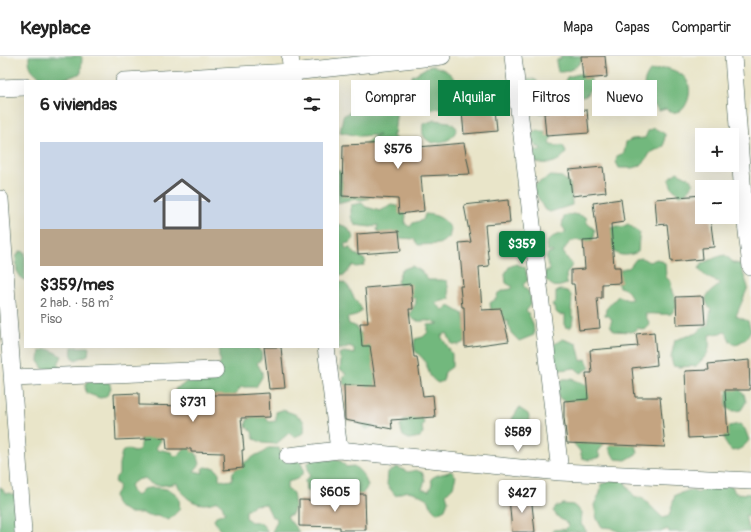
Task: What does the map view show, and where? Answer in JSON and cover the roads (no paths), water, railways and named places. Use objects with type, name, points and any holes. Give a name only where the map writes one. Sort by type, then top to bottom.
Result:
[{"type":"street","points":[[139,80],[292,70],[442,56]]},
{"type":"street","points":[[513,56],[560,472]]},
{"type":"street","points":[[733,56],[747,195],[751,267]]},
{"type":"street","points":[[0,88],[24,86]]},
{"type":"street","points":[[0,199],[23,532]]},
{"type":"street","points":[[326,348],[339,450]]},
{"type":"street","points":[[12,378],[215,370]]},
{"type":"street","points":[[288,456],[339,450],[560,472],[751,481]]}]
